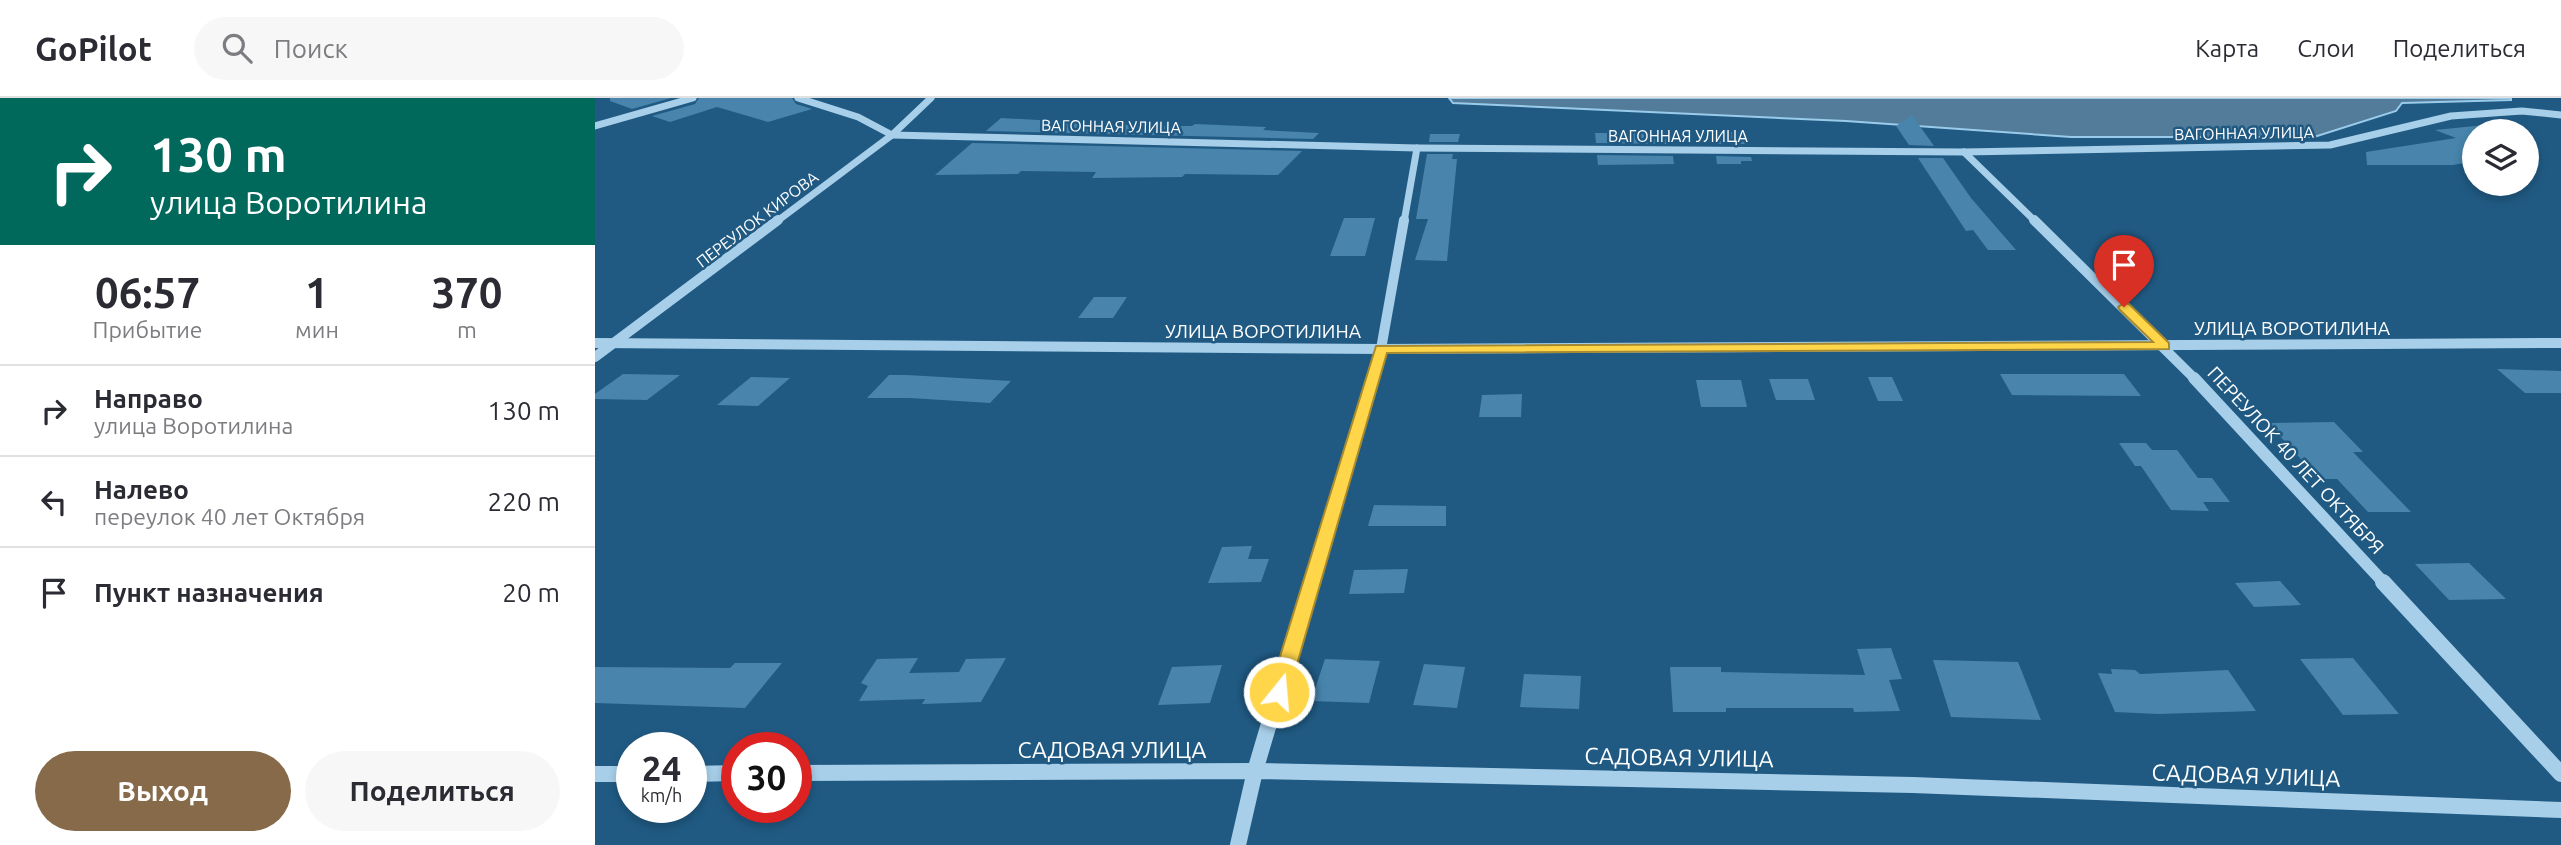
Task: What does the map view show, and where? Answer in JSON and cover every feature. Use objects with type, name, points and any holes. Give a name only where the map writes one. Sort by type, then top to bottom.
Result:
[{"type":"street","points":[[595,126],[693,98]]},
{"type":"street","name":"ВАГОННАЯ УЛИЦА","points":[[798,98],[858,117],[892,135],[1417,148],[1964,152],[2330,145],[2451,116],[2522,111],[2561,115]]},
{"type":"street","name":"ПЕРЕУЛОК КИРОВА","points":[[595,357],[892,135],[931,98]]},
{"type":"street","points":[[1238,845],[1255,771],[1381,349],[1417,148]]},
{"type":"street","name":"ПЕРЕУЛОК 40 ЛЕТ ОКТЯБРЯ","points":[[1964,152],[2164,346],[2561,774]]},
{"type":"street","name":"УЛИЦА ВОРОТИЛИНА","points":[[595,343],[1381,349],[2561,343]]},
{"type":"street","name":"САДОВАЯ УЛИЦА","points":[[812,773],[1255,771],[1913,785],[2561,810]]},
{"type":"street","points":[[595,774],[616,774]]},
{"type":"water","points":[[1449,98],[2511,100],[2402,103],[2396,111],[2314,137],[2071,137],[1846,121],[1453,103]]},
{"type":"building","points":[[610,98],[671,98],[632,109],[610,101]]},
{"type":"building","points":[[699,98],[792,98],[796,104],[812,109],[768,122],[717,107],[670,122],[652,116],[695,104]]},
{"type":"building","points":[[1912,115],[1934,146],[1909,145],[1896,126]]},
{"type":"building","points":[[1001,118],[1148,126],[1195,124],[1266,127],[1263,130],[1319,133],[1313,139],[986,131]]},
{"type":"building","points":[[2462,127],[2462,163],[2367,165],[2366,152],[2456,138],[2435,130]]},
{"type":"building","points":[[1712,132],[1745,132],[1748,144],[1714,144]]},
{"type":"building","points":[[1595,133],[1669,133],[1671,144],[1596,143]]},
{"type":"building","points":[[1430,134],[1460,134],[1458,142],[1429,142]]},
{"type":"building","points":[[972,143],[1302,151],[1278,175],[1185,174],[1182,177],[1092,178],[1096,172],[1021,171],[1018,174],[935,175]]},
{"type":"building","points":[[1427,154],[1453,154],[1452,159],[1457,159],[1447,261],[1415,260],[1428,219],[1416,219]]},
{"type":"building","points":[[1597,155],[1673,156],[1674,164],[1598,165]]},
{"type":"building","points":[[1716,156],[1751,157],[1752,161],[1717,164]]},
{"type":"building","points":[[1918,158],[1943,158],[1971,198],[2016,250],[1988,250],[1973,230],[1966,231]]},
{"type":"building","points":[[1344,218],[1375,218],[1365,256],[1330,256]]},
{"type":"building","points":[[1094,297],[1127,297],[1113,318],[1078,318]]},
{"type":"building","points":[[2497,369],[2561,371],[2561,393],[2525,393]]},
{"type":"building","points":[[623,374],[680,375],[647,400],[595,399],[595,394]]},
{"type":"building","points":[[2000,374],[2124,374],[2141,396],[2012,395]]},
{"type":"building","points":[[889,375],[1011,381],[990,403],[867,398]]},
{"type":"building","points":[[751,377],[790,378],[758,406],[717,405]]},
{"type":"building","points":[[1868,377],[1892,377],[1903,401],[1878,401]]},
{"type":"building","points":[[1769,379],[1808,379],[1815,400],[1776,400]]},
{"type":"building","points":[[1696,380],[1741,380],[1747,407],[1701,407]]},
{"type":"building","points":[[1522,394],[1521,417],[1479,417],[1482,395]]},
{"type":"building","points":[[2334,422],[2363,452],[2353,452],[2411,512],[2368,512],[2337,479],[2319,479],[2268,423]]},
{"type":"building","points":[[2119,443],[2146,443],[2152,450],[2177,450],[2198,478],[2212,478],[2230,502],[2203,502],[2209,511],[2171,510],[2141,466],[2135,466]]},
{"type":"building","points":[[1374,505],[1446,506],[1446,526],[1368,526]]},
{"type":"building","points":[[1252,546],[1248,559],[1269,559],[1261,582],[1208,583],[1222,547]]},
{"type":"building","points":[[2469,563],[2506,599],[2449,600],[2415,564]]},
{"type":"building","points":[[1408,569],[1404,593],[1349,594],[1354,570]]},
{"type":"building","points":[[2280,581],[2301,605],[2254,607],[2235,583]]},
{"type":"building","points":[[1891,648],[1902,679],[1889,680],[1900,711],[1854,712],[1853,708],[1726,708],[1726,712],[1673,712],[1670,667],[1721,667],[1721,672],[1865,675],[1857,649]]},
{"type":"building","points":[[918,658],[909,673],[959,672],[966,659],[1006,658],[981,702],[922,704],[925,699],[859,701],[868,686],[861,683],[877,659]]},
{"type":"building","points":[[2353,658],[2399,714],[2343,715],[2300,659]]},
{"type":"building","points":[[1325,659],[1380,661],[1369,703],[1311,701]]},
{"type":"building","points":[[1933,660],[2018,662],[2041,720],[1951,717]]},
{"type":"building","points":[[735,663],[782,663],[745,708],[595,703],[595,667],[730,668]]},
{"type":"building","points":[[1424,664],[1465,667],[1457,708],[1413,705]]},
{"type":"building","points":[[1222,665],[1210,703],[1158,705],[1172,667]]},
{"type":"building","points":[[2111,669],[2135,670],[2140,674],[2228,670],[2256,711],[2158,714],[2115,712],[2098,673],[2112,674]]},
{"type":"building","points":[[1524,674],[1581,676],[1579,709],[1520,707]]},
{"type":"route","points":[[1279,692],[1381,349],[2164,346],[2124,307]]}]
